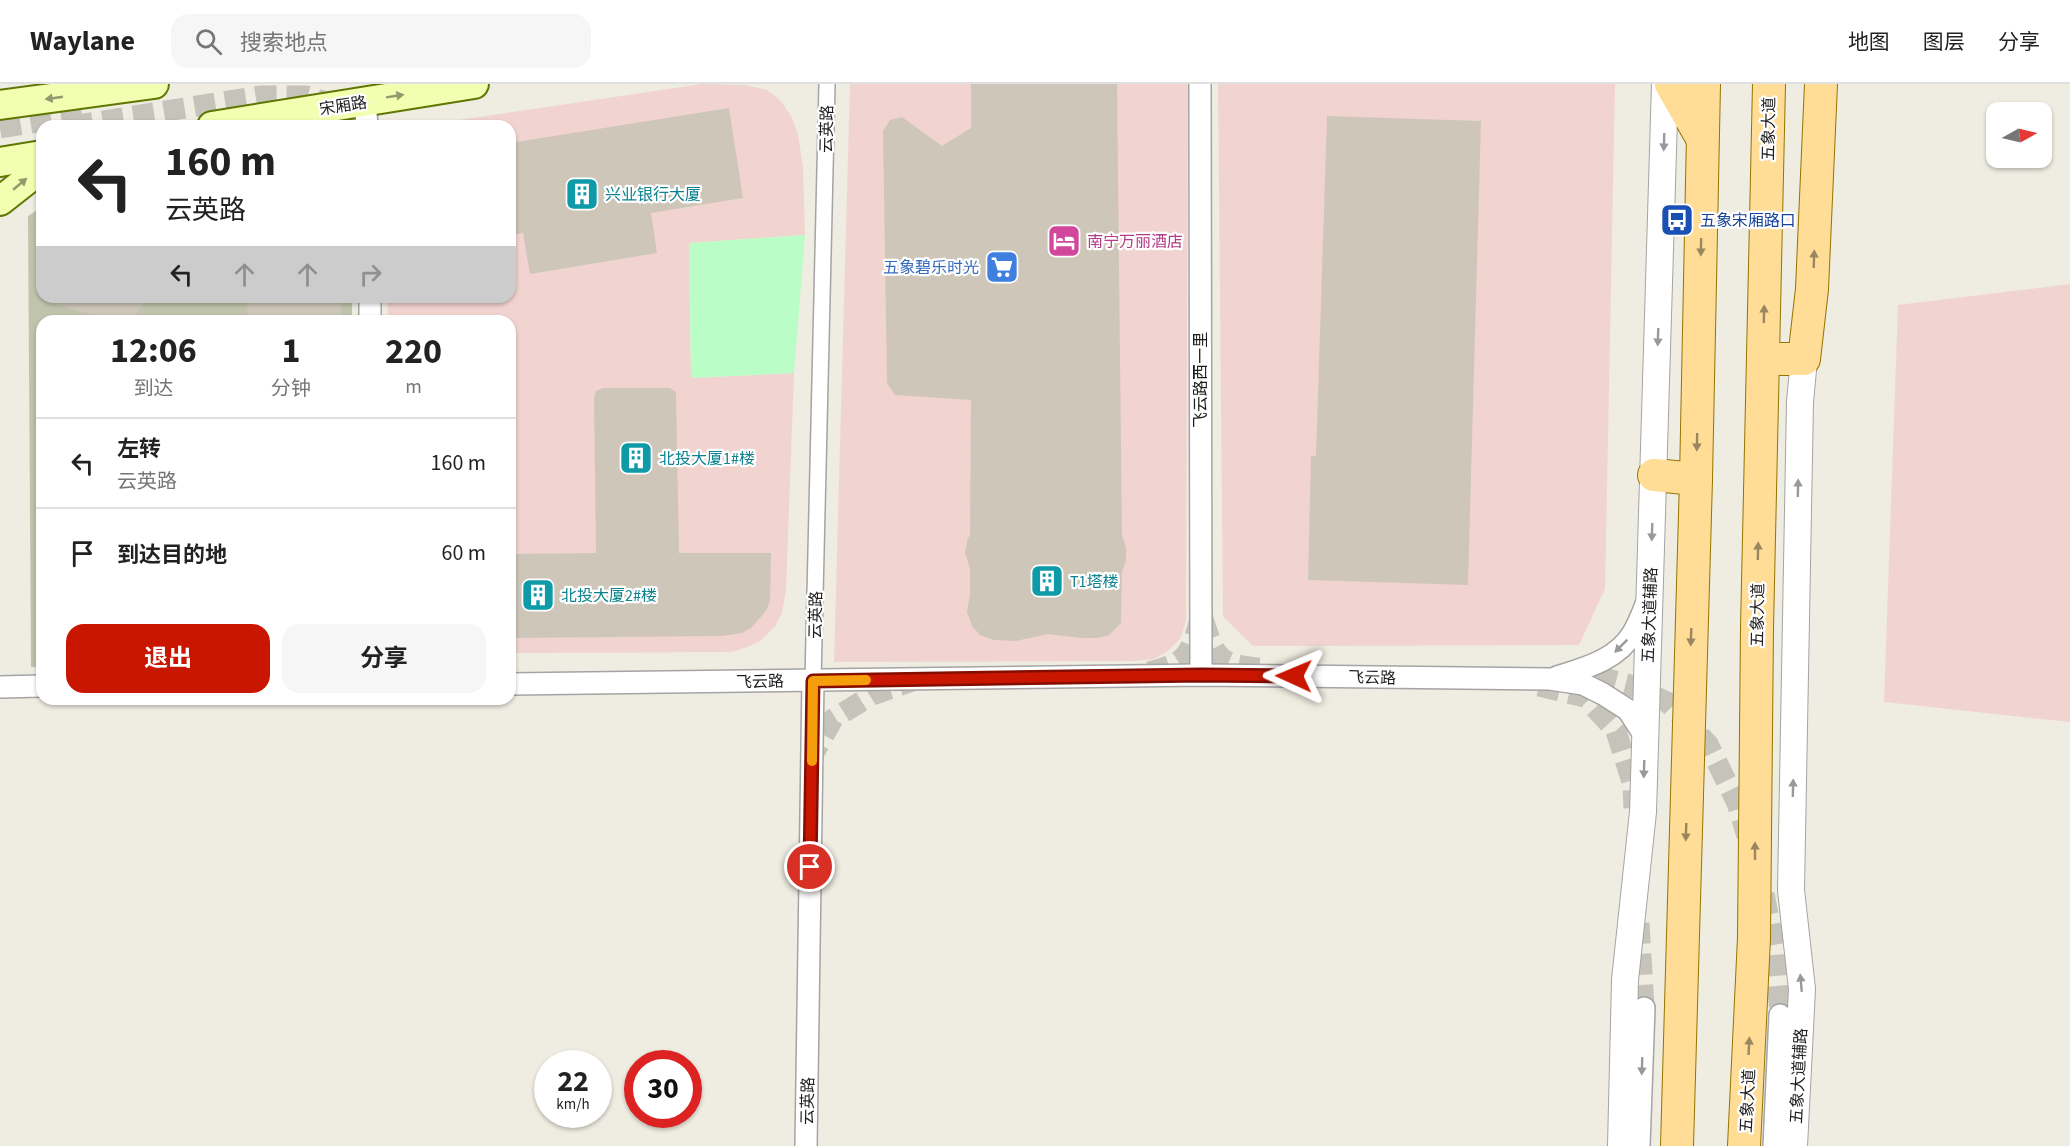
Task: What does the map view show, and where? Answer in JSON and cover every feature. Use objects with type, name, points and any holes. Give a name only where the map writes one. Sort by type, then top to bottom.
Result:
[{"type":"main road","points":[[0,105],[154,84]]},
{"type":"main road","name":"宋厢路","points":[[283,120],[366,113],[474,84]]},
{"type":"main road","points":[[1671,84],[1703,139]]},
{"type":"main road","points":[[1677,1146],[1696,479],[1704,84]]},
{"type":"main road","name":"五象大道","points":[[1744,1146],[1754,938],[1757,628],[1769,84]]},
{"type":"main road","points":[[1763,359],[1804,359],[1812,289],[1821,84]]},
{"type":"main road","points":[[0,162],[36,156]]},
{"type":"main road","points":[[0,201],[36,173]]},
{"type":"main road","points":[[1654,475],[1696,479]]},
{"type":"street","name":"云英路","points":[[806,1146],[813,681],[827,84]]},
{"type":"street","name":"飞云路西一里","points":[[1200,84],[1201,675]]},
{"type":"street","name":"五象大道辅路","points":[[1622,1146],[1625,980],[1643,812],[1665,84]]},
{"type":"street","name":"五象大道辅路","points":[[1794,1146],[1802,989],[1791,890],[1800,402],[1804,359]]},
{"type":"street","name":"飞云路","points":[[1550,679],[1588,668],[1609,658],[1633,634],[1650,596]]},
{"type":"street","name":"飞云路","points":[[516,684],[1201,675],[1550,679],[1583,684],[1603,694],[1628,710],[1646,736]]},
{"type":"street","points":[[0,687],[36,686]]},
{"type":"street","points":[[1639,1146],[1644,1008]]},
{"type":"street","points":[[1774,1146],[1780,1016]]},
{"type":"shaded area","points":[[702,84],[745,85],[767,90],[780,100],[791,116],[798,134],[803,168],[805,235],[689,243],[691,378],[794,373],[786,590],[782,612],[776,625],[760,641],[732,652],[516,653],[516,315],[388,315],[387,303],[516,303],[516,120],[459,120]]},
{"type":"shaded area","points":[[850,84],[1188,84],[1186,622],[1180,639],[1168,651],[1154,659],[1136,661],[834,662]]},
{"type":"shaded area","points":[[1218,84],[1615,84],[1605,589],[1579,645],[1253,646],[1223,616]]},
{"type":"shaded area","points":[[36,211],[36,303],[352,303],[352,315],[36,315],[36,667],[31,667],[28,216]]},
{"type":"shaded area","points":[[2070,284],[2070,722],[1884,702],[1898,305]]},
{"type":"green space","points":[[805,235],[794,373],[691,378],[689,243]]},
{"type":"building","name":"五象碧乐时光","points":[[971,84],[1117,84],[1122,535],[1126,548],[1126,561],[1122,572],[1121,623],[1109,635],[1098,638],[1048,634],[1016,641],[994,640],[980,635],[972,626],[967,612],[970,569],[965,552],[970,535],[971,400],[895,395],[887,383],[883,131],[890,120],[902,117],[942,146],[971,128]]},
{"type":"building","points":[[729,108],[743,198],[651,213],[657,253],[530,274],[523,233],[516,234],[516,142]]},
{"type":"building","points":[[1327,116],[1481,121],[1468,585],[1308,580],[1311,456],[1316,456]]},
{"type":"building","points":[[51,303],[144,303],[136,315],[94,315]]},
{"type":"building","points":[[247,303],[341,303],[342,315],[248,315]]},
{"type":"building","points":[[603,388],[670,388],[676,392],[679,553],[771,553],[770,601],[766,611],[751,628],[742,633],[722,636],[516,638],[516,554],[596,553],[594,397],[596,391]]},
{"type":"tunnel","points":[[110,120],[260,96],[306,96],[337,105],[352,120]]},
{"type":"tunnel","points":[[50,120],[88,114]]},
{"type":"tunnel","points":[[0,128],[36,122]]},
{"type":"tunnel","points":[[1203,619],[1212,645],[1223,659],[1230,663],[1267,669]]},
{"type":"tunnel","points":[[1149,672],[1178,662],[1188,652],[1199,623]]},
{"type":"tunnel","points":[[1565,673],[1583,673],[1627,684],[1667,702],[1708,744],[1737,803],[1747,836]]},
{"type":"tunnel","points":[[811,763],[833,719],[872,695],[915,680]]},
{"type":"tunnel","points":[[1539,686],[1585,697],[1616,731],[1633,785],[1634,808]]},
{"type":"tunnel","points":[[1764,894],[1775,950],[1780,1015]]},
{"type":"tunnel","points":[[1639,923],[1644,1008]]},
{"type":"slow traffic","points":[[812,761],[813,681],[866,680]]},
{"type":"place","name":"兴业银行大厦","points":[[582,194]]},
{"type":"place","name":"五象宋厢路口","points":[[1677,220]]},
{"type":"place","name":"南宁万丽酒店","points":[[1064,241]]},
{"type":"place","name":"五象碧乐时光","points":[[1002,267]]},
{"type":"place","name":"北投大厦1#楼","points":[[636,458]]},
{"type":"place","name":"T1塔楼","points":[[1047,581]]},
{"type":"place","name":"北投大厦2#楼","points":[[538,595]]},
{"type":"route","points":[[810,867],[813,681],[1201,675],[1294,676]]}]
